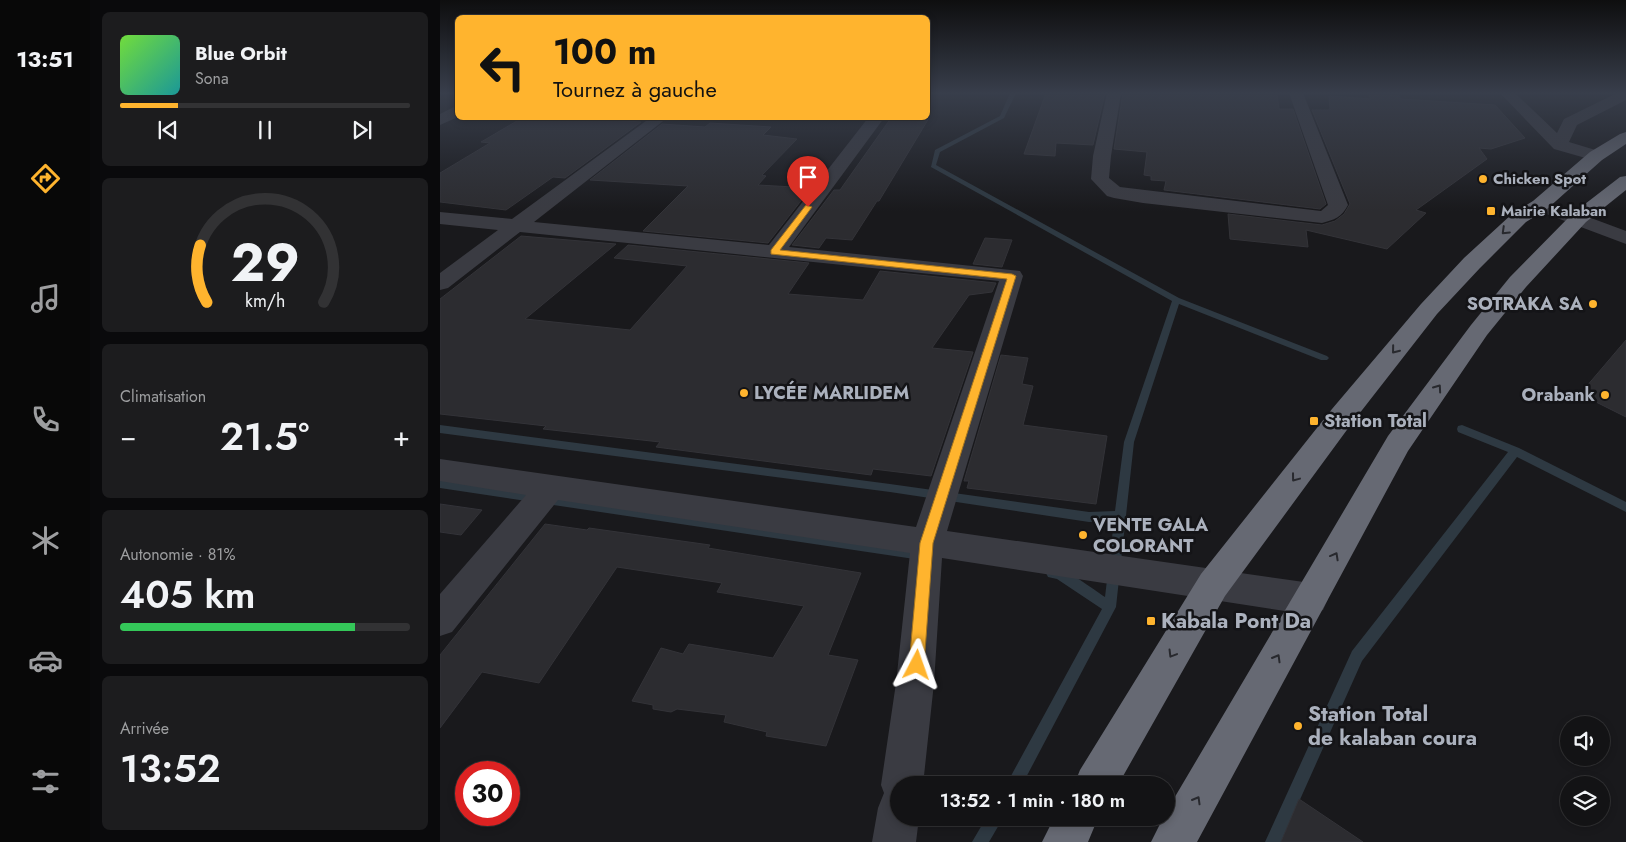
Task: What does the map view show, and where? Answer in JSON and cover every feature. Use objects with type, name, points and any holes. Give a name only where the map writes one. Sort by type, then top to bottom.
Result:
[{"type":"highway","points":[[1100,776],[1213,585],[1342,416],[1429,309],[1472,263],[1519,218],[1540,205],[1596,156],[1626,137]]},
{"type":"highway","points":[[1173,842],[1398,444],[1479,330],[1518,282],[1579,218],[1626,181]]},
{"type":"highway","points":[[1064,842],[1073,826]]},
{"type":"street","points":[[440,283],[641,132]]},
{"type":"street","points":[[774,252],[865,132]]},
{"type":"street","points":[[1107,132],[1100,179],[1114,192],[1143,197],[1322,217],[1331,214],[1338,205],[1311,132]]},
{"type":"street","points":[[1547,132],[1560,145],[1596,156]]},
{"type":"street","points":[[1560,145],[1566,132]]},
{"type":"street","points":[[1540,205],[1579,218],[1626,238]]},
{"type":"street","points":[[440,218],[1012,276],[927,543],[915,682],[903,776]]},
{"type":"street","points":[[440,470],[1311,599]]},
{"type":"street","points":[[440,620],[552,486]]},
{"type":"street","points":[[894,842],[896,826]]},
{"type":"building","points":[[498,132],[627,132],[565,178],[553,177],[506,210],[440,202],[440,173],[490,143],[481,142]]},
{"type":"building","points":[[651,132],[766,132],[763,135],[797,139],[762,175],[766,176],[758,185],[811,188],[768,243],[643,231],[688,186],[590,180]]},
{"type":"building","points":[[881,132],[920,132],[879,201],[877,201],[852,240],[826,238],[819,248],[792,245],[834,190],[840,190]]},
{"type":"building","points":[[1032,132],[1096,132],[1093,145],[1056,143],[1055,156],[1024,154]]},
{"type":"building","points":[[1117,132],[1301,132],[1326,204],[1320,209],[1164,190],[1166,181],[1151,180],[1151,176],[1144,175],[1147,152],[1114,149]]},
{"type":"building","points":[[1321,132],[1520,132],[1525,138],[1491,149],[1479,148],[1487,159],[1416,210],[1426,213],[1387,249],[1306,230],[1308,247],[1230,239],[1228,214],[1322,225],[1335,221],[1344,214],[1350,204]]},
{"type":"building","points":[[521,236],[616,244],[525,319],[630,330],[687,266],[614,258],[628,245],[809,263],[788,294],[863,300],[880,271],[996,283],[992,292],[969,295],[932,348],[973,352],[931,476],[873,469],[871,475],[656,447],[660,442],[543,429],[546,426],[440,414],[440,299]]},
{"type":"building","points":[[985,238],[1012,240],[1002,267],[973,264]]},
{"type":"building","points":[[1626,340],[1626,417],[1580,394]]},
{"type":"building","points":[[1001,355],[1028,358],[1022,384],[1033,386],[1023,425],[1107,436],[1096,504],[967,488],[969,481],[964,481]]},
{"type":"building","points":[[440,504],[482,510],[461,535],[440,532]]},
{"type":"building","points":[[545,524],[587,530],[589,528],[710,545],[708,548],[861,573],[828,655],[858,660],[826,746],[766,736],[767,732],[724,722],[726,715],[677,709],[671,712],[653,709],[653,705],[632,701],[661,648],[683,654],[689,644],[773,658],[804,606],[717,592],[722,583],[617,567],[539,683],[482,672],[440,728],[440,655]]},
{"type":"building","points":[[1299,799],[1363,842],[1281,842]]},
{"type":"waterway","points":[[973,132],[937,151],[933,166],[1176,300]]},
{"type":"waterway","points":[[1110,607],[1129,442],[1176,300]]},
{"type":"waterway","points":[[1176,300],[1324,358]]},
{"type":"waterway","points":[[440,429],[890,488],[1089,517],[1120,516]]},
{"type":"waterway","points":[[1462,429],[1515,451]]},
{"type":"waterway","points":[[1273,842],[1357,656],[1515,451]]},
{"type":"waterway","points":[[1515,451],[1626,507]]},
{"type":"waterway","points":[[440,484],[921,555]]},
{"type":"waterway","points":[[1052,573],[1059,574],[1110,607]]},
{"type":"waterway","points":[[1019,776],[1110,607]]},
{"type":"waterway","points":[[980,842],[990,826]]},
{"type":"place","name":"Chicken Spot","points":[[1483,179]]},
{"type":"place","name":"Mairie Kalaban","points":[[1491,211]]},
{"type":"place","name":"SOTRAKA SA","points":[[1593,304]]},
{"type":"place","name":"LYCÉE MARLIDEM","points":[[744,393]]},
{"type":"place","name":"Orabank","points":[[1605,395]]},
{"type":"place","name":"Station Total","points":[[1314,421]]},
{"type":"place","name":"VENTE GALA COLORANT","points":[[1083,535]]},
{"type":"place","name":"Kabala Pont Da","points":[[1151,621]]},
{"type":"place","name":"Station Total de kalaban coura","points":[[1298,726]]},
{"type":"route","points":[[808,207],[774,252],[1012,276],[927,543],[917,665]]}]
